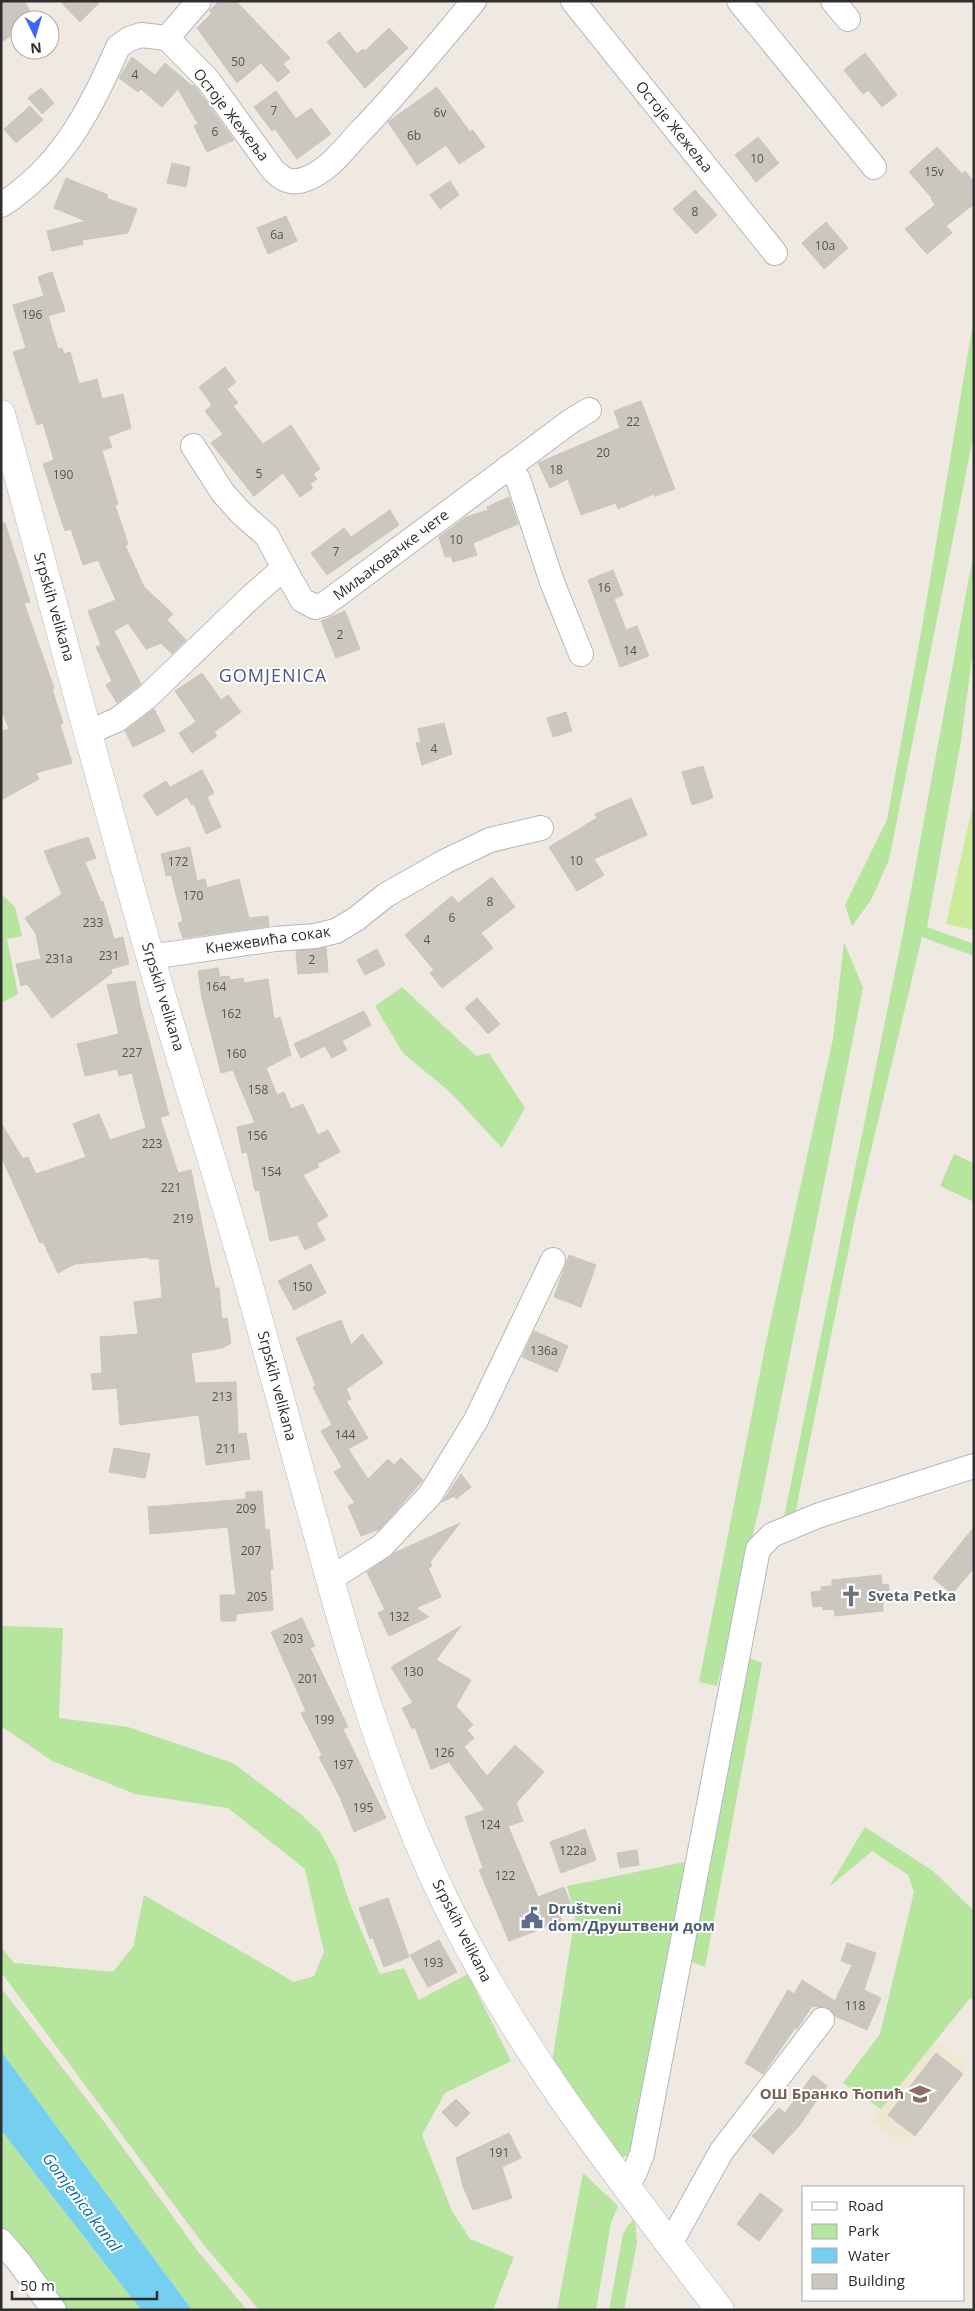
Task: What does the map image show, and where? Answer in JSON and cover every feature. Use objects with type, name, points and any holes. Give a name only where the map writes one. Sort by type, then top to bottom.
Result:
[{"type":"main road","name":"Srpskih velikana","points":[[3,427],[150,957],[239,1251],[364,1696],[384,1754],[418,1843],[447,1905],[502,2008],[624,2186],[720,2310]]},
{"type":"street","points":[[1,205],[30,184],[53,163],[75,132],[118,47],[129,39],[141,35],[166,38],[199,1]]},
{"type":"street","name":"Остоје Жежеља","points":[[166,38],[208,80],[273,170],[283,180],[294,182],[314,176],[330,164],[380,112],[474,1]]},
{"type":"street","name":"Остоје Жежеља","points":[[573,1],[775,252]]},
{"type":"street","points":[[740,1],[874,167]]},
{"type":"street","points":[[833,1],[848,19]]},
{"type":"street","name":"Миљаковачке чете","points":[[192,446],[223,493],[241,513],[267,536],[302,600],[309,605],[320,607],[571,421],[589,410]]},
{"type":"street","points":[[508,468],[518,480],[552,582],[581,654]]},
{"type":"street","points":[[89,732],[117,720],[147,697],[252,596],[284,568]]},
{"type":"street","name":"Кнежевића сокак","points":[[150,957],[275,939],[314,936],[336,931],[356,919],[386,894],[446,861],[490,840],[541,828]]},
{"type":"street","points":[[330,1579],[382,1546],[430,1495],[476,1420],[553,1260]]},
{"type":"street","points":[[624,2186],[637,2170],[642,2154],[758,1549],[772,1536],[817,1516],[974,1466]]},
{"type":"street","points":[[670,2244],[721,2152],[822,2020]]},
{"type":"street","points":[[1,2241],[54,2310]]},
{"type":"shaded area","name":"ОШ Бранко Ћопић","points":[[937,2041],[968,2066],[904,2147],[872,2121]]},
{"type":"green space","points":[[974,317],[974,433],[889,860],[871,900],[852,926],[845,905],[887,820],[922,627]]},
{"type":"green space","points":[[974,551],[974,643],[961,741],[927,927],[974,944],[974,956],[922,937],[856,1213],[794,1519],[783,1522],[903,933]]},
{"type":"green space","points":[[974,800],[974,930],[946,924]]},
{"type":"green space","points":[[1,894],[15,907],[22,936],[7,939],[18,994],[1,1003]]},
{"type":"green space","points":[[844,942],[863,988],[761,1500],[717,1686],[699,1682],[766,1342],[833,1039]]},
{"type":"green space","points":[[402,987],[476,1056],[489,1053],[525,1108],[502,1148],[451,1093],[403,1053],[375,1006]]},
{"type":"green space","points":[[954,1154],[974,1163],[974,1202],[940,1186]]},
{"type":"green space","points":[[1,1626],[63,1628],[59,1718],[128,1727],[233,1763],[298,1812],[320,1832],[336,1861],[350,1904],[380,1974],[404,1968],[419,2000],[468,1974],[511,2061],[445,2093],[422,2135],[452,2211],[470,2239],[514,2257],[493,2310],[259,2310],[203,2244],[1,1972],[1,1947],[14,1963],[113,1972],[133,1947],[144,1895],[294,1982],[314,1976],[324,1952],[305,1869],[228,1808],[135,1794],[52,1761],[1,1726]]},
{"type":"green space","points":[[748,1657],[762,1663],[705,1967],[687,1960]]},
{"type":"green space","points":[[865,1827],[933,1871],[974,1911],[974,2000],[970,1998],[881,2109],[843,2083],[880,2034],[914,1892],[908,1875],[872,1851],[829,1887]]},
{"type":"green space","points":[[685,1862],[685,1872],[631,2155],[623,2157],[618,2154],[552,2062],[575,1916],[567,1886]]},
{"type":"green space","points":[[1,1988],[105,2123],[197,2250],[247,2310],[192,2310],[1,2051]]},
{"type":"green space","points":[[1,2130],[141,2310],[64,2310],[1,2234]]},
{"type":"green space","points":[[583,2173],[618,2206],[611,2223],[596,2310],[557,2310]]},
{"type":"green space","points":[[635,2219],[637,2242],[624,2310],[609,2310],[623,2234],[628,2225]]},
{"type":"water","name":"Gomjenica kanal","points":[[1,2051],[192,2310],[141,2310],[1,2130]]},
{"type":"building","points":[[1,1],[24,1],[30,10],[10,10],[10,36],[1,42]]},
{"type":"building","points":[[60,1],[101,1],[80,22]]},
{"type":"building","points":[[219,1],[236,1],[290,58],[283,64],[290,72],[278,82],[261,63],[237,83],[197,28],[212,13],[209,11]]},
{"type":"building","points":[[389,28],[408,48],[365,88],[327,42],[339,32],[357,54],[363,49],[365,51]]},
{"type":"building","points":[[865,53],[897,95],[882,107],[868,90],[863,94],[844,70]]},
{"type":"building","points":[[132,57],[155,75],[165,63],[192,86],[194,85],[234,140],[207,152],[194,126],[198,124],[178,89],[162,107],[141,89],[138,92],[119,78]]},
{"type":"building","points":[[437,87],[470,132],[473,130],[485,147],[459,164],[446,145],[417,165],[388,122]]},
{"type":"building","points":[[41,88],[54,103],[42,114],[28,98]]},
{"type":"building","points":[[276,91],[296,119],[311,108],[331,134],[297,159],[275,129],[272,131],[254,107]]},
{"type":"building","points":[[30,106],[43,120],[16,143],[4,129]]},
{"type":"building","points":[[758,137],[779,163],[756,182],[735,155]]},
{"type":"building","points":[[937,147],[962,174],[965,171],[974,182],[974,204],[946,226],[952,233],[927,254],[905,229],[935,205],[932,198],[909,172]]},
{"type":"building","points":[[172,163],[190,167],[186,187],[167,183]]},
{"type":"building","points":[[66,178],[108,195],[106,198],[137,209],[128,233],[82,240],[83,244],[52,251],[47,231],[86,221],[54,208]]},
{"type":"building","points":[[450,181],[459,195],[440,209],[430,195]]},
{"type":"building","points":[[695,190],[717,215],[696,234],[673,209]]},
{"type":"building","points":[[286,216],[297,241],[268,254],[257,228]]},
{"type":"building","points":[[826,222],[848,248],[824,269],[802,243]]},
{"type":"building","points":[[52,272],[65,311],[48,316],[58,349],[62,348],[64,354],[70,352],[79,384],[97,379],[102,399],[123,394],[131,428],[108,437],[112,447],[102,451],[118,504],[115,505],[128,544],[125,545],[144,587],[173,614],[167,620],[186,640],[172,654],[161,643],[146,649],[128,623],[114,631],[141,684],[117,703],[106,685],[112,681],[96,647],[101,645],[88,611],[116,600],[98,560],[83,565],[71,529],[65,531],[43,464],[54,460],[43,423],[37,425],[13,352],[26,348],[13,305],[44,296],[38,277]]},
{"type":"building","points":[[225,367],[236,382],[227,389],[238,403],[233,406],[263,444],[291,425],[320,469],[313,474],[317,479],[310,484],[313,488],[300,497],[283,473],[254,496],[211,443],[223,434],[205,411],[212,405],[199,387]]},
{"type":"building","points":[[641,401],[675,489],[655,496],[654,494],[618,509],[616,503],[581,515],[568,479],[550,488],[538,463],[620,428],[614,411]]},
{"type":"building","points":[[509,497],[518,524],[473,543],[477,555],[453,562],[451,556],[445,557],[439,537],[466,517],[488,510],[487,507]]},
{"type":"building","points":[[390,510],[399,525],[327,575],[311,553],[344,528],[351,537]]},
{"type":"building","points":[[1,523],[5,523],[30,602],[24,603],[54,688],[52,689],[63,723],[60,724],[72,763],[36,773],[39,779],[1,800],[1,731],[9,729],[1,709]]},
{"type":"building","points":[[613,570],[623,595],[614,599],[626,630],[637,626],[649,656],[620,667],[588,580]]},
{"type":"building","points":[[345,611],[360,649],[336,658],[321,621]]},
{"type":"building","points":[[202,673],[221,700],[228,695],[241,712],[214,732],[217,736],[192,753],[179,733],[196,722],[175,691]]},
{"type":"building","points":[[154,709],[165,731],[133,747],[125,731]]},
{"type":"building","points":[[566,712],[572,731],[553,737],[547,718]]},
{"type":"building","points":[[444,723],[452,754],[422,765],[416,743],[421,742],[418,729]]},
{"type":"building","points":[[703,766],[713,798],[692,805],[682,772]]},
{"type":"building","points":[[202,770],[214,793],[207,797],[221,827],[206,834],[194,804],[192,805],[187,797],[157,816],[143,795],[166,781],[170,787]]},
{"type":"building","points":[[631,798],[647,835],[594,859],[604,875],[577,891],[549,847],[597,818],[595,814]]},
{"type":"building","points":[[88,837],[96,858],[85,862],[101,902],[103,901],[114,939],[123,937],[129,964],[111,969],[112,973],[52,1018],[27,984],[21,986],[16,964],[41,959],[36,934],[25,918],[62,894],[44,851]]},
{"type":"building","points":[[190,847],[197,881],[205,879],[207,888],[239,879],[249,918],[268,916],[269,926],[183,938],[178,923],[183,921],[171,875],[166,876],[161,854]]},
{"type":"building","points":[[492,877],[515,907],[481,933],[493,948],[442,988],[430,973],[434,970],[405,935],[452,896],[458,903]]},
{"type":"building","points":[[326,947],[328,972],[298,974],[296,951]]},
{"type":"building","points":[[377,949],[385,965],[365,975],[357,960]]},
{"type":"building","points":[[218,968],[220,977],[229,976],[230,980],[243,978],[244,983],[268,979],[274,1019],[280,1017],[291,1055],[266,1068],[277,1095],[284,1092],[291,1109],[303,1104],[318,1135],[328,1130],[340,1152],[317,1164],[319,1167],[303,1175],[328,1216],[316,1223],[325,1240],[305,1250],[298,1235],[270,1241],[259,1190],[255,1191],[247,1152],[242,1153],[237,1127],[255,1123],[233,1070],[221,1073],[202,998],[198,971]]},
{"type":"building","points":[[135,981],[169,1115],[160,1117],[178,1173],[191,1170],[215,1288],[219,1288],[222,1319],[227,1318],[231,1343],[222,1348],[191,1353],[195,1383],[236,1382],[238,1434],[246,1433],[250,1459],[206,1465],[199,1415],[120,1425],[117,1388],[93,1390],[91,1374],[102,1373],[100,1337],[138,1334],[134,1302],[162,1298],[159,1259],[149,1259],[149,1257],[75,1264],[58,1273],[43,1242],[40,1243],[1,1156],[1,1123],[23,1159],[28,1157],[36,1174],[86,1157],[73,1124],[99,1114],[110,1140],[146,1128],[132,1073],[119,1076],[117,1069],[85,1076],[77,1044],[119,1034],[107,985]]},
{"type":"building","points":[[477,998],[500,1024],[488,1034],[465,1008]]},
{"type":"building","points":[[364,1011],[371,1025],[342,1041],[347,1050],[332,1058],[325,1046],[301,1058],[294,1044]]},
{"type":"building","points":[[569,1255],[596,1265],[581,1307],[554,1297]]},
{"type":"building","points":[[311,1264],[326,1293],[294,1310],[278,1281]]},
{"type":"building","points":[[341,1320],[351,1345],[362,1334],[383,1363],[346,1389],[351,1399],[346,1401],[368,1438],[348,1449],[368,1479],[388,1459],[394,1465],[401,1458],[423,1480],[380,1529],[361,1536],[348,1506],[355,1503],[334,1472],[342,1467],[321,1431],[332,1425],[313,1387],[316,1386],[296,1338]]},
{"type":"building","points":[[534,1331],[568,1346],[557,1372],[522,1357]]},
{"type":"building","points":[[114,1448],[150,1454],[145,1478],[109,1472]]},
{"type":"building","points":[[461,1474],[471,1487],[456,1499],[455,1496],[442,1502]]},
{"type":"building","points":[[262,1491],[265,1530],[269,1529],[273,1569],[270,1569],[273,1610],[236,1614],[236,1621],[221,1621],[220,1595],[236,1595],[228,1527],[150,1534],[148,1507],[246,1499],[246,1492]]},
{"type":"building","points":[[460,1523],[430,1562],[432,1566],[428,1568],[441,1597],[416,1608],[429,1617],[389,1636],[378,1613],[385,1610],[367,1572],[394,1553]]},
{"type":"building","points":[[974,1527],[974,1568],[952,1594],[933,1578]]},
{"type":"building","name":"Sveta Petka","points":[[881,1575],[882,1585],[888,1584],[890,1599],[883,1600],[883,1611],[835,1616],[834,1609],[823,1610],[823,1606],[813,1607],[811,1592],[821,1591],[821,1587],[832,1586],[832,1580]]},
{"type":"building","points":[[302,1618],[315,1646],[310,1648],[348,1727],[343,1729],[386,1818],[354,1832],[340,1797],[319,1757],[322,1755],[301,1713],[306,1711],[271,1632]]},
{"type":"building","points":[[461,1626],[436,1660],[471,1680],[456,1706],[473,1725],[467,1730],[474,1738],[464,1747],[487,1776],[515,1745],[544,1772],[516,1803],[523,1821],[508,1826],[538,1897],[564,1887],[572,1908],[559,1913],[562,1921],[509,1941],[479,1870],[483,1868],[465,1817],[485,1810],[449,1762],[431,1769],[415,1727],[412,1729],[402,1708],[413,1703],[391,1667]]},
{"type":"building","points":[[585,1829],[596,1860],[561,1873],[550,1842]]},
{"type":"building","points":[[637,1850],[639,1865],[620,1868],[617,1853]]},
{"type":"building","points":[[388,1898],[409,1957],[384,1967],[373,1938],[370,1939],[359,1908]]},
{"type":"building","points":[[439,1940],[457,1972],[428,1987],[410,1955]]},
{"type":"building","points":[[847,1943],[876,1953],[864,1990],[881,1998],[867,2030],[835,2016],[830,2009],[812,2006],[763,2074],[745,2063],[788,1990],[794,1994],[802,1980],[835,2001],[852,1965],[841,1961]]},
{"type":"building","name":"ОШ Бранко Ћопић","points":[[936,2053],[963,2074],[915,2136],[888,2115]]},
{"type":"building","points":[[813,2075],[827,2086],[799,2126],[773,2154],[752,2136],[779,2108],[785,2113]]},
{"type":"building","points":[[456,2099],[470,2113],[456,2127],[442,2112]]},
{"type":"building","points":[[509,2133],[521,2158],[502,2167],[512,2198],[473,2210],[463,2186],[456,2158]]},
{"type":"building","points":[[760,2193],[783,2210],[759,2241],[737,2224]]},
{"type":"place","name":"Sveta Petka","points":[[851,1596]]},
{"type":"place","name":"Društveni dom/Друштвени дом","points":[[532,1918]]},
{"type":"place","name":"ОШ Бранко Ћопић","points":[[920,2094]]},
{"type":"district","name":"GOMJENICA","points":[[273,676]]}]
